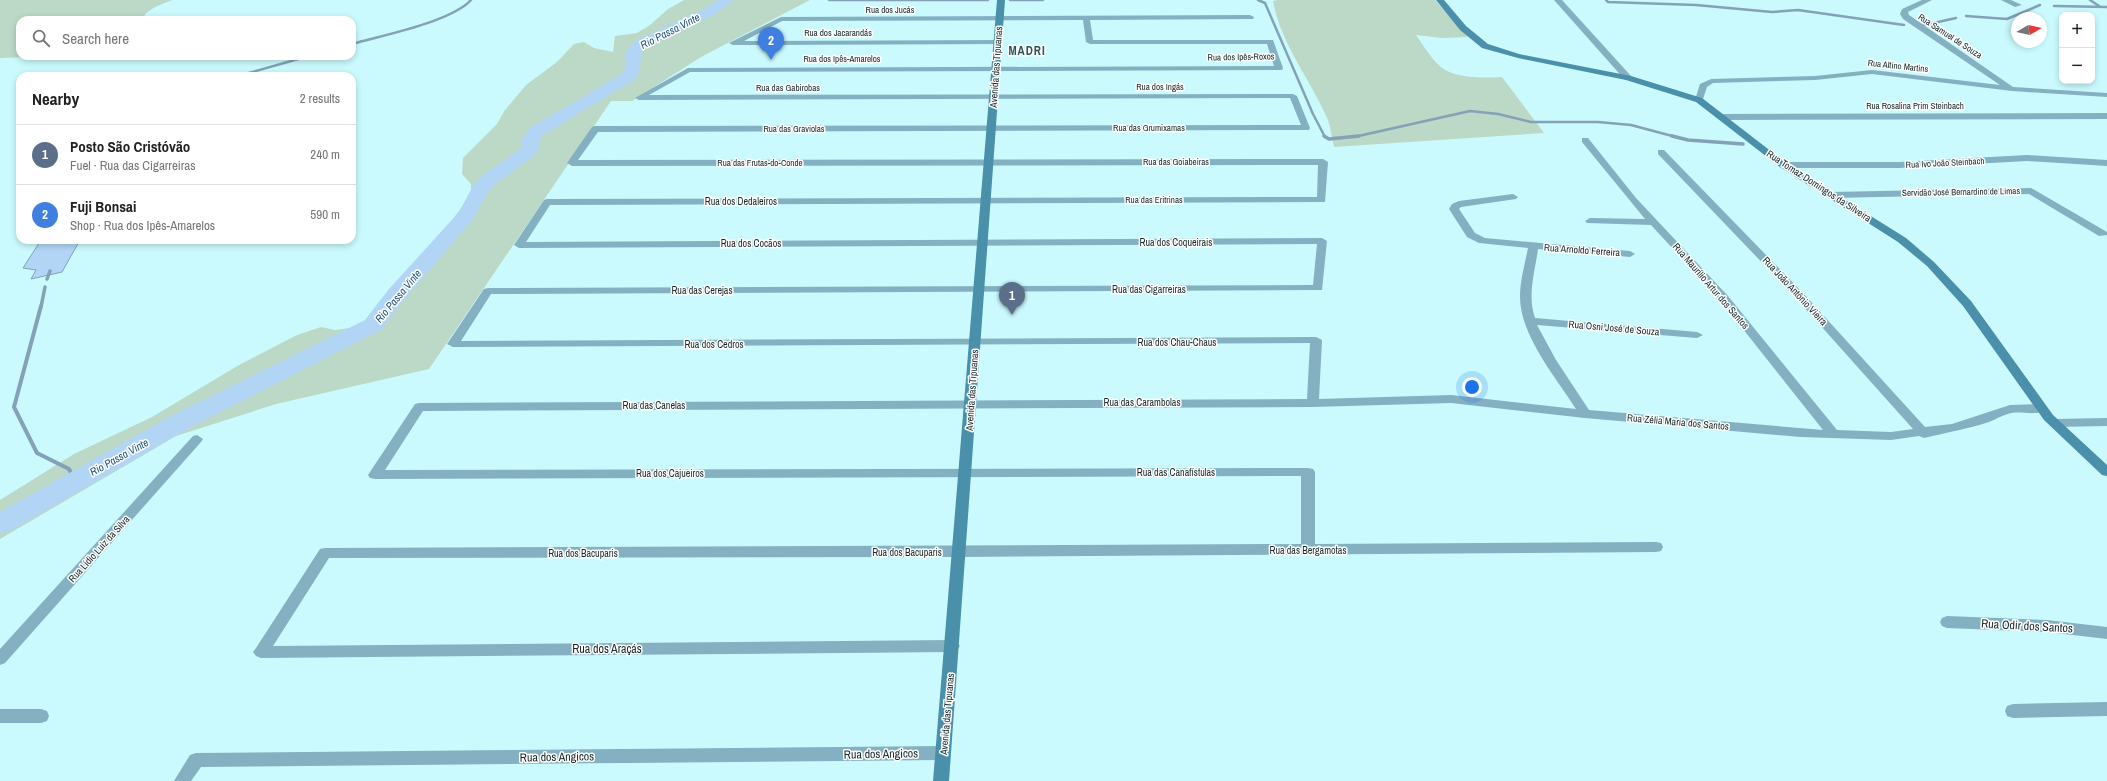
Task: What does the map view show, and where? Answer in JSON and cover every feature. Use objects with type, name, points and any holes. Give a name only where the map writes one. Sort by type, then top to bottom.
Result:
[{"type":"main road","name":"Avenida das Tipuanas","points":[[941,781],[1001,0]]},
{"type":"main road","name":"Rua Tomaz Domingos da Silveira","points":[[1440,0],[1463,28],[1485,46],[1518,56],[1628,78],[1699,100],[1723,117],[1783,165],[1902,240],[1937,270],[1976,314],[2041,408],[2107,472]]},
{"type":"street","points":[[1558,0],[1628,78]]},
{"type":"street","name":"Rua Samuel de Souza","points":[[1928,0],[1905,11],[1904,14],[1906,18],[2012,89]]},
{"type":"street","points":[[2005,0],[2018,4]]},
{"type":"street","name":"Rua dos Jucás","points":[[781,19],[1250,17]]},
{"type":"street","name":"Rua dos Ipês-Roxos","points":[[996,68],[1279,68],[1270,42],[1090,42],[1086,18]]},
{"type":"street","name":"Rua dos Jacarandás","points":[[781,19],[733,43],[998,42]]},
{"type":"street","name":"Rua dos Ipês-Amarelos","points":[[688,70],[996,68]]},
{"type":"street","name":"Rua das Gabirobas","points":[[688,70],[639,98],[993,97]]},
{"type":"street","name":"Rua Altino Martins","points":[[1699,100],[1703,86],[1711,81],[1815,78],[1866,72],[2012,89],[2107,95]]},
{"type":"street","name":"Rua dos Ingás","points":[[993,97],[1293,96],[1306,128]]},
{"type":"street","name":"Rua Rosalina Prim Steinbach","points":[[1723,117],[2107,116]]},
{"type":"street","name":"Rua das Grumixamas","points":[[992,128],[1306,128]]},
{"type":"street","name":"Rua das Graviolas","points":[[595,129],[992,128]]},
{"type":"street","name":"Rua das Frutas-do-Conde","points":[[595,129],[572,163],[989,162]]},
{"type":"street","name":"Rua Maurílio Artur dos Santos","points":[[1585,140],[1652,222],[1724,298],[1834,436]]},
{"type":"street","name":"Rua João Antônio Vieira","points":[[1661,152],[1800,295],[1924,434]]},
{"type":"street","name":"Rua Ivo João Steinbach","points":[[1783,165],[1899,165],[2027,158],[2107,163]]},
{"type":"street","name":"Rua das Goiabeiras","points":[[989,162],[1323,162],[1322,200]]},
{"type":"street","name":"Servidão José Bernardino de Limas","points":[[1830,195],[2031,191],[2103,234]]},
{"type":"street","name":"Rua Arnoldo Ferreira","points":[[1513,197],[1459,204],[1455,206],[1454,209],[1471,235],[1476,239],[1533,246],[1630,254]]},
{"type":"street","name":"Rua das Eritrinas","points":[[986,201],[1322,200]]},
{"type":"street","name":"Rua dos Dedaleiros","points":[[519,245],[547,202],[986,201]]},
{"type":"street","points":[[1590,221],[1652,222]]},
{"type":"street","name":"Rua dos Coqueirais","points":[[983,242],[1322,241],[1318,288]]},
{"type":"street","name":"Rua dos Cocãos","points":[[519,245],[983,242]]},
{"type":"street","points":[[1533,246],[1525,302],[1530,321],[1547,355],[1585,414]]},
{"type":"street","name":"Rua das Cigarreiras","points":[[979,289],[1318,288]]},
{"type":"street","name":"Rua das Cerejas","points":[[453,344],[488,291],[979,289]]},
{"type":"street","name":"Rua Osni José de Souza","points":[[1530,321],[1697,335]]},
{"type":"street","name":"Rua dos Chau-Chaus","points":[[975,343],[1316,340],[1313,403]]},
{"type":"street","name":"Rua dos Cedros","points":[[453,344],[975,343]]},
{"type":"street","name":"Rua Zélia Maria dos Santos","points":[[1313,403],[1451,399],[1585,414],[1834,436],[1891,436],[1924,434],[1969,424],[2010,409],[2041,408]]},
{"type":"street","name":"Rua das Carambolas","points":[[971,403],[1313,403]]},
{"type":"street","name":"Rua das Canelas","points":[[375,475],[419,407],[971,403]]},
{"type":"street","points":[[2055,423],[2107,422]]},
{"type":"street","name":"Rua Lídio Luiz da Silva","points":[[0,659],[197,439]]},
{"type":"street","name":"Rua dos Cajueiros","points":[[375,475],[965,472]]},
{"type":"street","name":"Rua das Canafístulas","points":[[965,472],[1308,472],[1308,550]]},
{"type":"street","name":"Rua das Bergamotas","points":[[959,552],[1656,548]]},
{"type":"street","name":"Rua dos Bacuparis","points":[[261,652],[325,553],[959,552]]},
{"type":"street","name":"Rua Odir dos Santos","points":[[1947,622],[2047,626],[2107,634]]},
{"type":"street","name":"Rua dos Araçás","points":[[261,652],[952,646]]},
{"type":"street","points":[[2013,711],[2107,709]]},
{"type":"street","points":[[0,716],[41,716]]},
{"type":"street","name":"Rua dos Angicos","points":[[182,781],[196,760],[944,753]]},
{"type":"green space","points":[[0,0],[172,0],[155,7],[144,16],[16,16],[16,57],[0,58]]},
{"type":"green space","points":[[684,0],[810,0],[701,57],[632,101],[611,101],[429,369],[276,404],[176,436],[0,539],[0,500],[74,454],[152,417],[239,365],[297,335],[321,327],[335,330],[373,325],[471,195],[471,184],[462,174],[463,158],[497,124],[505,110],[526,85],[557,62],[574,44],[584,42],[594,48],[613,52],[615,36],[637,33],[650,25],[668,9]]},
{"type":"green space","points":[[1435,0],[1468,37],[1442,38],[1416,35],[1431,56],[1441,67],[1454,74],[1471,77],[1502,77],[1544,133],[1334,147],[1328,120],[1283,33],[1273,1]]},
{"type":"water","points":[[38,244],[78,244],[62,272],[31,279],[36,270],[23,268]]},
{"type":"waterway","points":[[356,43],[433,21],[461,8],[471,0]]},
{"type":"waterway","name":"Rio Passa Vinte","points":[[0,524],[68,487],[180,422],[373,325],[397,294],[467,214],[480,190],[489,180],[530,150],[531,138],[537,131],[628,77],[633,69],[633,53],[640,44],[711,11],[727,0]]},
{"type":"waterway","points":[[829,0],[988,0]]},
{"type":"waterway","points":[[1010,0],[1043,0]]},
{"type":"waterway","points":[[1258,0],[1265,3],[1313,114],[1325,136]]},
{"type":"waterway","points":[[1606,0],[1608,2],[1696,5],[1772,12],[1798,10],[1904,25]]},
{"type":"waterway","points":[[2090,0],[2099,6]]},
{"type":"waterway","points":[[1966,16],[2007,19],[2040,5]]},
{"type":"waterway","points":[[2054,6],[2107,7]]},
{"type":"waterway","points":[[1920,26],[1956,18]]},
{"type":"waterway","points":[[252,72],[295,60]]},
{"type":"waterway","points":[[1358,136],[1470,111],[1498,114],[1531,122],[1598,122],[1631,125],[1676,137]]},
{"type":"waterway","points":[[1325,136],[1329,139],[1358,136]]},
{"type":"waterway","points":[[1354,137],[1358,136]]},
{"type":"waterway","points":[[1672,136],[1676,137]]},
{"type":"waterway","points":[[1676,137],[1688,140],[1743,144]]},
{"type":"waterway","points":[[47,279],[50,271]]},
{"type":"waterway","points":[[41,307],[45,287]]},
{"type":"waterway","points":[[41,306],[14,407],[37,453],[69,469],[74,479],[68,487]]},
{"type":"place","name":"Fuji Bonsai","points":[[771,60]]},
{"type":"place","name":"Posto São Cristóvão","points":[[1012,315]]},
{"type":"district","name":"MADRI","points":[[1027,51]]}]
